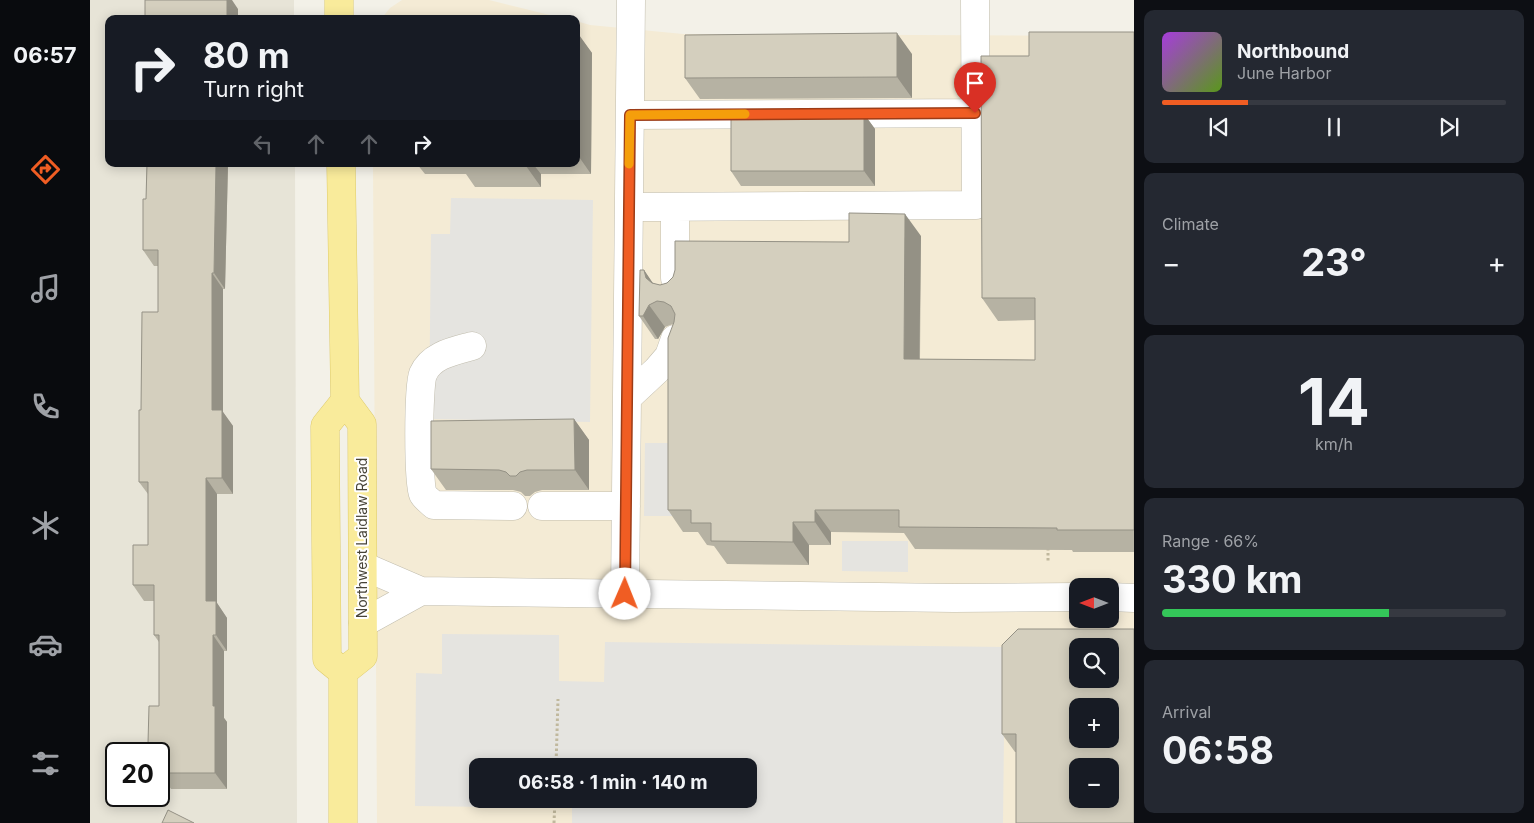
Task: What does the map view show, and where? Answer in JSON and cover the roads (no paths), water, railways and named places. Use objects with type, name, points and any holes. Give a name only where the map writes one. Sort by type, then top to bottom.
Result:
[{"type":"main road","points":[[339,0],[339,15]]},
{"type":"main road","points":[[341,167],[345,401],[325,426],[327,659],[343,672],[343,823]]},
{"type":"main road","name":"Northwest Laidlaw Road","points":[[343,672],[363,656],[362,424],[345,401]]},
{"type":"lane","points":[[625,594],[631,0]]},
{"type":"lane","points":[[629,207],[976,205],[975,0]]},
{"type":"lane","points":[[630,115],[975,113]]},
{"type":"lane","points":[[675,207],[675,292]]},
{"type":"lane","points":[[627,398],[669,356],[675,339]]},
{"type":"lane","points":[[472,346],[447,353],[433,361],[423,374],[420,395],[420,480],[423,495],[434,505],[513,506]]},
{"type":"lane","points":[[542,506],[626,506]]},
{"type":"lane","points":[[363,566],[421,591],[954,598],[1069,597]]},
{"type":"lane","points":[[363,623],[421,591]]},
{"type":"lane","points":[[1119,597],[1134,598]]}]
